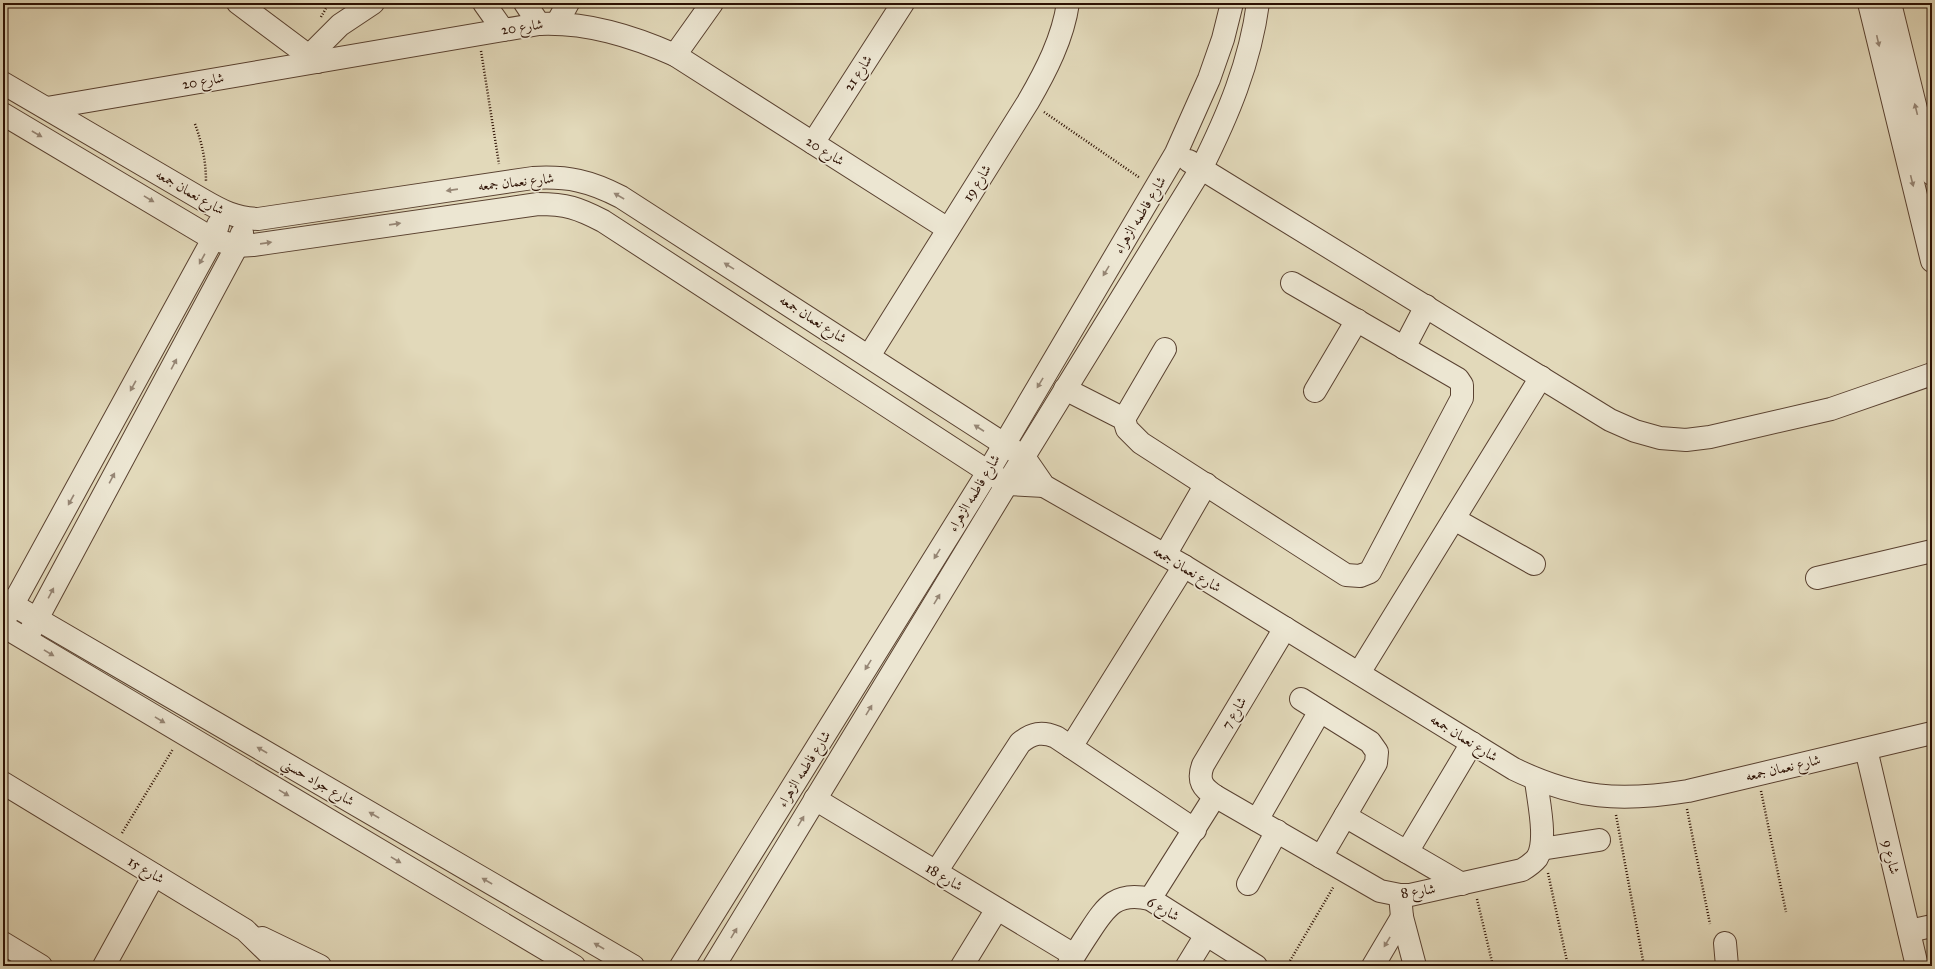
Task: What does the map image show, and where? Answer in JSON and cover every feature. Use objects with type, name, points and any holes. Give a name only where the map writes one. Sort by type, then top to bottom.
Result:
[{"type":"street","points":[[238,3],[313,59],[340,25],[373,3]]},
{"type":"street","points":[[484,3],[503,30]]},
{"type":"street","points":[[525,3],[548,23],[568,3]]},
{"type":"street","points":[[675,55],[712,3]]},
{"type":"street","name":"شارع 21","points":[[814,143],[903,3]]},
{"type":"street","name":"شارع فاطمه الزهراء","points":[[681,966],[988,472],[1156,188],[1176,153],[1209,79],[1223,39],[1232,3]]},
{"type":"street","name":"شارع فاطمه الزهراء","points":[[714,966],[1065,389],[1201,169],[1224,123],[1242,75],[1255,25],[1258,3]]},
{"type":"street","points":[[1869,3],[1932,261]]},
{"type":"street","points":[[1890,3],[1932,174]]},
{"type":"street","name":"شارع 19","points":[[869,356],[1028,102],[1045,72],[1055,48],[1065,5]]},
{"type":"street","name":"شارع 20","points":[[47,108],[313,59],[548,23],[595,28],[650,44],[675,55],[948,229]]},
{"type":"street","name":"شارع نعمان جمعه","points":[[3,84],[47,108],[222,211],[247,218],[258,219],[556,176],[579,179],[600,186],[621,197],[817,322],[1024,457],[1044,486],[1184,566],[1514,769],[1536,780],[1569,790],[1612,797],[1658,796],[1683,792],[1932,733]]},
{"type":"street","name":"شارع نعمان جمعه","points":[[3,114],[213,239],[237,246],[253,245],[538,204],[560,204],[582,210],[603,221],[1007,484],[1044,486]]},
{"type":"street","points":[[1905,153],[1926,148]]},
{"type":"street","points":[[1176,153],[1610,420],[1635,431],[1660,438],[1686,440],[1710,438],[1831,409],[1932,374]]},
{"type":"street","points":[[3,625],[8,602],[213,239],[222,211]]},
{"type":"street","points":[[26,640],[237,246],[247,218]]},
{"type":"street","points":[[740,310],[739,298],[743,288],[751,280]]},
{"type":"street","points":[[1065,389],[1124,419],[1127,429],[1141,443],[1346,575],[1360,576],[1370,572],[1462,398],[1462,385],[1458,379],[1292,283]]},
{"type":"street","points":[[1404,348],[1426,306]]},
{"type":"street","points":[[1315,391],[1357,320]]},
{"type":"street","points":[[804,352],[812,344],[816,333],[817,322]]},
{"type":"street","points":[[1124,419],[1165,349]]},
{"type":"street","points":[[1359,673],[1541,377]]},
{"type":"street","points":[[1165,555],[1206,484]]},
{"type":"street","points":[[1454,519],[1534,564]]},
{"type":"street","points":[[1818,578],[1932,550]]},
{"type":"street","points":[[1071,747],[1184,566]]},
{"type":"street","name":"شارع جواد حسني","points":[[8,602],[632,966]]},
{"type":"street","name":"شارع جواد حسني","points":[[3,625],[574,966]]},
{"type":"street","name":"شارع 7","points":[[1215,796],[1204,789],[1200,781],[1200,773],[1285,628]]},
{"type":"street","points":[[1301,698],[1370,742],[1377,752],[1376,763],[1322,857]]},
{"type":"street","points":[[1257,820],[1320,711]]},
{"type":"street","points":[[936,872],[1020,743],[1032,735],[1047,734],[1056,737],[1194,830]]},
{"type":"street","points":[[1407,852],[1472,743]]},
{"type":"street","name":"شارع 9","points":[[1866,749],[1917,966]]},
{"type":"street","points":[[1536,780],[1542,840],[1539,853],[1599,840]]},
{"type":"street","name":"شارع 15","points":[[3,782],[245,930],[282,966]]},
{"type":"street","points":[[1150,899],[1215,796]]},
{"type":"street","name":"شارع 8","points":[[1215,796],[1380,891],[1400,895],[1522,870],[1530,865],[1539,853]]},
{"type":"street","name":"شارع 18","points":[[815,799],[997,909],[1071,961]]},
{"type":"street","points":[[1345,816],[1407,852],[1467,882]]},
{"type":"street","points":[[1248,884],[1277,832]]},
{"type":"street","points":[[104,966],[154,875]]},
{"type":"street","points":[[1400,895],[1402,917],[1415,966]]},
{"type":"street","name":"شارع 6","points":[[1071,961],[1102,912],[1112,903],[1124,898],[1137,896],[1150,899],[1256,966]]},
{"type":"street","points":[[962,966],[997,909]]},
{"type":"street","points":[[1373,966],[1402,917]]},
{"type":"street","points":[[1909,932],[1932,926]]},
{"type":"street","points":[[245,930],[320,966]]},
{"type":"street","points":[[1186,966],[1206,935]]},
{"type":"street","points":[[3,943],[41,966]]},
{"type":"street","points":[[1725,943],[1728,966]]},
{"type":"path","points":[[478,34],[502,183]]},
{"type":"path","points":[[1028,102],[1156,188]]},
{"type":"path","points":[[196,124],[202,142],[205,161],[206,181],[203,200]]},
{"type":"path","points":[[112,849],[183,733]]},
{"type":"path","points":[[1758,774],[1786,912]]},
{"type":"path","points":[[1683,792],[1710,924]]},
{"type":"path","points":[[1612,797],[1644,966]]},
{"type":"path","points":[[1539,853],[1550,877],[1568,966]]},
{"type":"path","points":[[1287,966],[1344,870]]},
{"type":"path","points":[[1467,882],[1493,966]]}]
